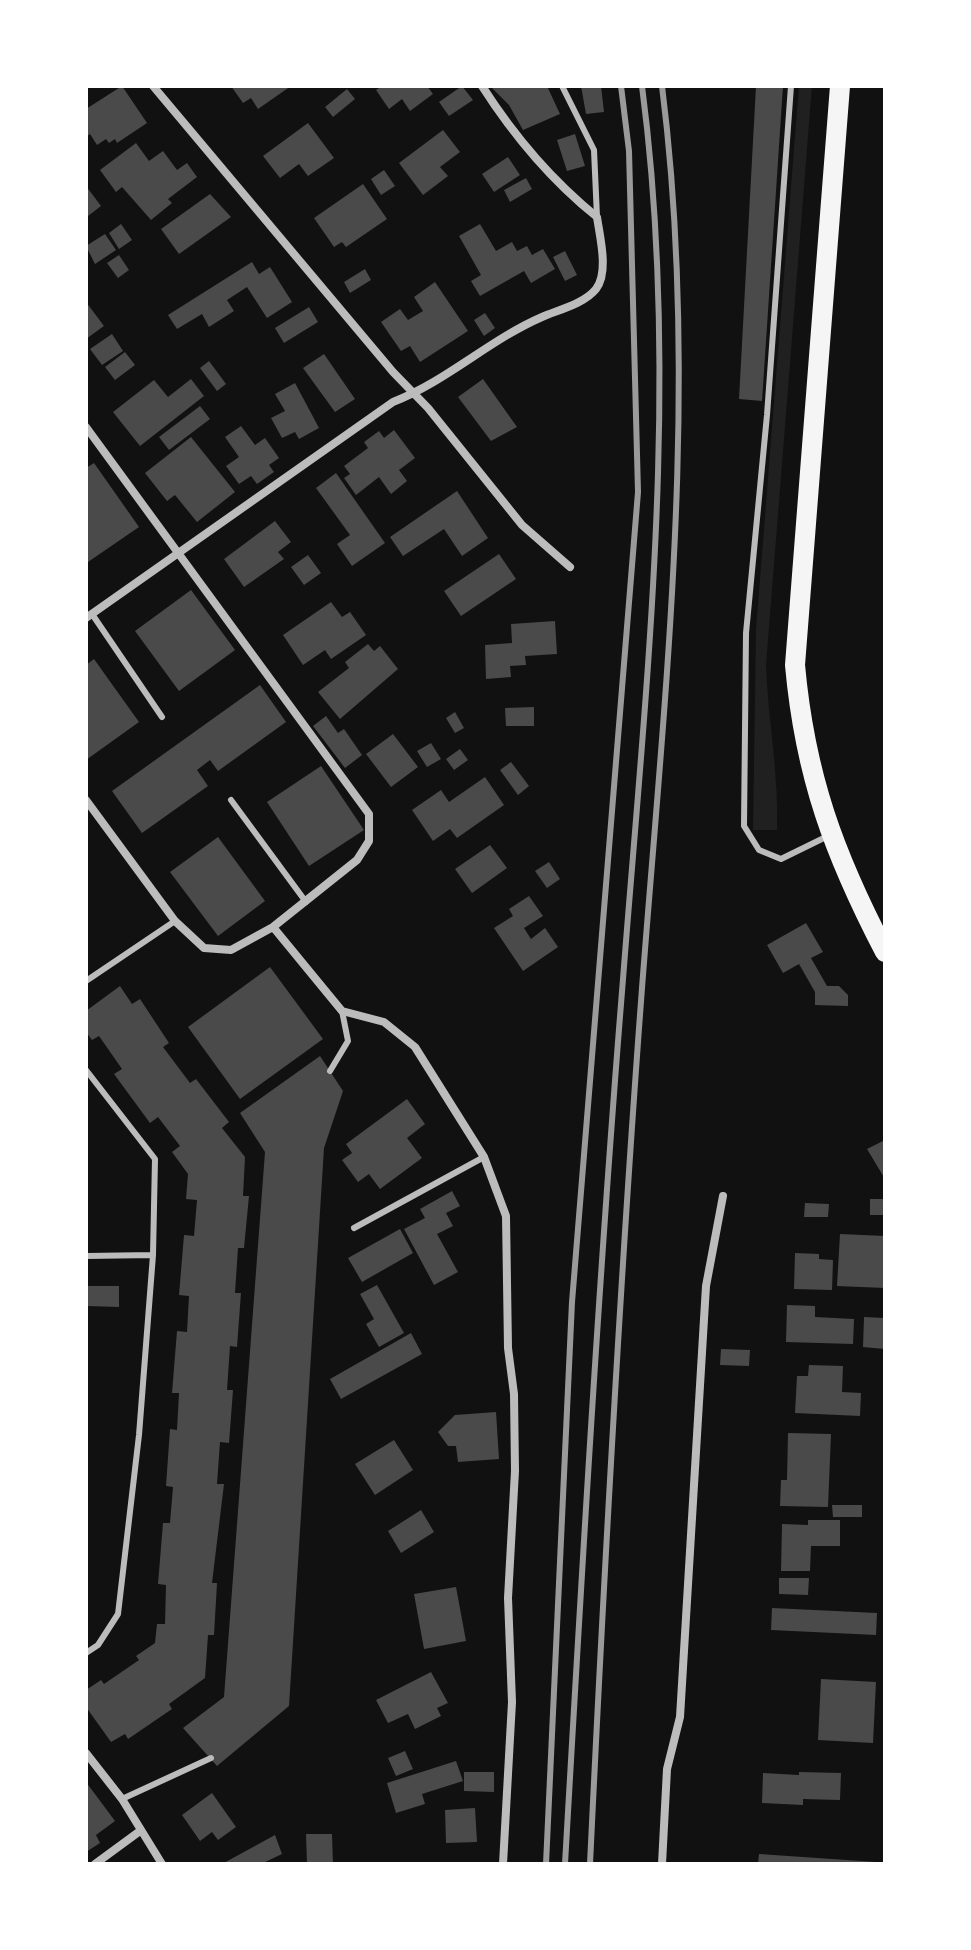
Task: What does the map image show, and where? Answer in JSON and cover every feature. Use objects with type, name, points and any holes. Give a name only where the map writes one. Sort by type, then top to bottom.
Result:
[{"type":"main road","points":[[840,86],[795,625],[800,721],[817,797],[848,880],[885,952]]},
{"type":"street","points":[[153,86],[522,525],[570,567]]},
{"type":"street","points":[[88,612],[177,555],[393,402],[413,394],[527,324],[587,297],[598,287],[603,260],[597,217],[570,195],[512,133],[482,86]]},
{"type":"street","points":[[86,427],[369,814],[369,841],[357,860],[273,927],[231,950],[204,948],[175,921],[86,800]]},
{"type":"street","points":[[273,927],[342,1011],[384,1022],[415,1047],[484,1157],[506,1216],[508,1348],[514,1394],[515,1471],[508,1598],[512,1702],[503,1864]]},
{"type":"street","points":[[662,1864],[667,1769],[680,1717],[706,1286],[723,1196]]},
{"type":"street","points":[[86,1753],[122,1799],[162,1864]]},
{"type":"street","points":[[95,1864],[140,1831]]},
{"type":"lane","points":[[562,86],[594,150],[597,217]]},
{"type":"lane","points":[[791,86],[767,415],[746,633],[744,826],[759,850],[781,859],[831,834]]},
{"type":"lane","points":[[88,612],[162,717]]},
{"type":"lane","points":[[231,800],[306,902]]},
{"type":"lane","points":[[86,981],[175,921]]},
{"type":"lane","points":[[330,1071],[348,1041],[342,1011]]},
{"type":"lane","points":[[86,1070],[155,1159],[153,1255],[139,1435],[118,1614],[98,1645],[86,1653]]},
{"type":"lane","points":[[354,1228],[484,1157]]},
{"type":"lane","points":[[86,1256],[153,1255]]},
{"type":"lane","points":[[122,1799],[211,1758]]},
{"type":"shaded area","points":[[799,86],[812,86],[766,665],[777,830],[753,830],[756,630]]},
{"type":"building","points":[[122,86],[147,123],[117,143],[115,139],[109,143],[106,139],[97,145],[90,134],[86,137],[86,109]]},
{"type":"building","points":[[231,86],[291,86],[258,109],[251,98],[243,103]]},
{"type":"building","points":[[382,86],[427,86],[433,94],[410,111],[402,99],[389,109],[376,90]]},
{"type":"building","points":[[462,86],[473,100],[449,116],[439,102]]},
{"type":"building","points":[[490,86],[547,86],[560,114],[523,130],[509,105]]},
{"type":"building","points":[[581,86],[601,86],[604,112],[586,114]]},
{"type":"building","points":[[756,86],[783,86],[762,401],[739,399]]},
{"type":"building","points":[[347,89],[355,99],[333,117],[325,107]]},
{"type":"building","points":[[308,123],[334,158],[308,176],[299,164],[280,178],[263,156]]},
{"type":"building","points":[[443,130],[460,152],[440,167],[448,176],[423,195],[399,163]]},
{"type":"building","points":[[575,134],[585,166],[567,171],[557,140]]},
{"type":"building","points":[[136,143],[149,161],[163,151],[177,170],[187,163],[197,177],[168,199],[172,203],[151,220],[122,187],[116,192],[100,170]]},
{"type":"building","points":[[508,157],[520,175],[494,192],[482,174]]},
{"type":"building","points":[[384,170],[395,186],[381,195],[371,179]]},
{"type":"building","points":[[526,178],[532,189],[510,202],[504,190]]},
{"type":"building","points":[[363,184],[387,219],[346,247],[342,242],[334,247],[314,218]]},
{"type":"building","points":[[86,186],[101,206],[88,216],[86,213]]},
{"type":"building","points":[[210,194],[231,217],[179,254],[161,229]]},
{"type":"building","points":[[121,224],[132,240],[119,249],[109,233]]},
{"type":"building","points":[[480,224],[496,251],[512,242],[517,251],[527,246],[532,255],[543,249],[555,269],[531,283],[524,271],[480,296],[471,281],[481,275],[459,236]]},
{"type":"building","points":[[105,234],[116,250],[95,264],[86,246]]},
{"type":"building","points":[[565,251],[577,275],[565,281],[553,257]]},
{"type":"building","points":[[119,255],[129,270],[118,278],[107,263]]},
{"type":"building","points":[[252,262],[259,274],[270,267],[292,302],[267,318],[247,287],[227,300],[234,311],[209,327],[202,314],[177,329],[168,315]]},
{"type":"building","points":[[365,269],[371,280],[350,293],[344,282]]},
{"type":"building","points":[[435,282],[468,331],[420,362],[410,346],[401,351],[381,322],[400,309],[408,320],[423,311],[414,297]]},
{"type":"building","points":[[86,302],[104,326],[86,339]]},
{"type":"building","points":[[309,307],[318,322],[284,343],[275,328]]},
{"type":"building","points":[[485,313],[495,328],[484,336],[474,320]]},
{"type":"building","points":[[112,334],[123,351],[102,365],[90,349]]},
{"type":"building","points":[[125,352],[135,365],[115,380],[105,367]]},
{"type":"building","points":[[324,354],[355,399],[335,412],[303,368]]},
{"type":"building","points":[[209,361],[226,384],[217,391],[200,368]]},
{"type":"building","points":[[191,379],[204,396],[140,446],[113,412],[154,380],[168,397]]},
{"type":"building","points":[[483,379],[517,427],[491,441],[458,397]]},
{"type":"building","points":[[295,383],[319,428],[299,439],[295,432],[282,438],[271,418],[285,411],[275,394]]},
{"type":"building","points":[[200,406],[210,419],[169,450],[159,437]]},
{"type":"building","points":[[241,426],[255,445],[265,438],[279,458],[269,465],[274,472],[257,484],[251,476],[239,484],[226,466],[239,457],[225,437]]},
{"type":"building","points":[[394,430],[415,458],[399,470],[407,481],[391,494],[379,477],[356,495],[344,478],[350,474],[344,466],[368,448],[364,442],[379,431],[384,438]]},
{"type":"building","points":[[191,437],[235,492],[197,522],[175,495],[167,501],[145,473]]},
{"type":"building","points":[[94,463],[139,527],[88,562],[86,468]]},
{"type":"building","points":[[336,473],[385,543],[352,566],[337,544],[350,535],[316,488]]},
{"type":"building","points":[[457,491],[488,538],[462,556],[444,529],[403,556],[390,537]]},
{"type":"building","points":[[275,521],[291,542],[278,552],[284,559],[244,587],[224,559]]},
{"type":"building","points":[[499,554],[516,579],[461,616],[444,591]]},
{"type":"building","points":[[308,555],[321,573],[304,585],[291,567]]},
{"type":"building","points":[[191,590],[235,650],[179,691],[135,631]]},
{"type":"building","points":[[331,602],[342,617],[350,612],[366,635],[331,659],[325,650],[303,665],[283,635]]},
{"type":"building","points":[[555,621],[557,654],[525,656],[526,665],[510,666],[511,677],[486,679],[485,645],[512,643],[511,624]]},
{"type":"building","points":[[368,644],[374,651],[380,646],[398,669],[340,719],[318,692],[349,668],[345,662]]},
{"type":"building","points":[[94,659],[139,722],[86,760],[86,665]]},
{"type":"building","points":[[260,685],[286,722],[218,771],[210,760],[197,770],[208,786],[142,833],[112,791]]},
{"type":"building","points":[[534,707],[534,726],[506,726],[505,708]]},
{"type":"building","points":[[455,712],[464,728],[455,733],[446,718]]},
{"type":"building","points":[[326,716],[338,733],[344,729],[362,755],[345,768],[313,726]]},
{"type":"building","points":[[393,734],[418,767],[391,787],[366,754]]},
{"type":"building","points":[[431,743],[441,759],[427,767],[417,751]]},
{"type":"building","points":[[460,749],[468,760],[454,770],[446,759]]},
{"type":"building","points":[[511,762],[529,786],[518,795],[500,770]]},
{"type":"building","points":[[321,766],[364,830],[309,866],[267,802]]},
{"type":"building","points":[[485,777],[504,805],[457,838],[450,829],[433,841],[412,810],[441,790],[449,802]]},
{"type":"building","points":[[218,837],[265,901],[218,936],[170,872]]},
{"type":"building","points":[[490,845],[507,868],[472,893],[455,869]]},
{"type":"building","points":[[549,862],[560,879],[547,888],[535,871]]},
{"type":"building","points":[[529,896],[543,916],[524,928],[531,939],[545,928],[558,947],[523,971],[494,928],[513,916],[509,909]]},
{"type":"building","points":[[806,923],[823,952],[811,958],[827,986],[839,986],[848,995],[848,1006],[815,1005],[815,992],[799,964],[783,973],[767,945]]},
{"type":"building","points":[[270,967],[323,1039],[240,1099],[188,1027]]},
{"type":"building","points":[[120,986],[132,1004],[140,999],[169,1043],[163,1047],[190,1083],[196,1079],[229,1122],[222,1128],[245,1157],[243,1196],[249,1196],[244,1248],[238,1248],[235,1293],[241,1293],[237,1347],[230,1346],[227,1390],[233,1390],[229,1443],[220,1442],[217,1484],[224,1484],[212,1583],[217,1583],[214,1635],[208,1635],[205,1678],[169,1704],[172,1709],[128,1739],[125,1734],[111,1742],[86,1707],[86,1690],[101,1680],[104,1684],[139,1660],[136,1656],[155,1643],[157,1624],[165,1624],[166,1585],[158,1584],[163,1523],[170,1523],[173,1487],[166,1486],[170,1429],[177,1430],[179,1393],[172,1393],[177,1331],[187,1332],[189,1296],[179,1295],[184,1235],[194,1236],[197,1200],[186,1199],[188,1174],[172,1152],[180,1146],[158,1117],[150,1123],[114,1074],[122,1069],[99,1036],[92,1040],[86,1032],[86,1011]]},
{"type":"building","points":[[320,1056],[343,1091],[324,1148],[289,1706],[217,1766],[183,1728],[224,1697],[265,1152],[240,1113]]},
{"type":"building","points":[[407,1099],[425,1124],[407,1138],[422,1158],[380,1189],[369,1174],[358,1182],[342,1160],[352,1153],[346,1144]]},
{"type":"building","points":[[885,1140],[885,1179],[867,1149]]},
{"type":"building","points":[[452,1191],[460,1206],[446,1213],[453,1226],[437,1234],[458,1272],[434,1285],[404,1229],[425,1218],[420,1209]]},
{"type":"building","points":[[870,1199],[885,1199],[885,1215],[870,1215]]},
{"type":"building","points":[[805,1203],[829,1204],[828,1217],[804,1217]]},
{"type":"building","points":[[400,1229],[413,1253],[362,1282],[348,1258]]},
{"type":"building","points":[[840,1234],[885,1236],[885,1288],[837,1286]]},
{"type":"building","points":[[795,1253],[819,1254],[819,1259],[833,1260],[832,1290],[794,1289]]},
{"type":"building","points":[[377,1285],[404,1333],[379,1347],[366,1324],[374,1319],[360,1294]]},
{"type":"building","points":[[86,1286],[119,1286],[119,1307],[86,1306]]},
{"type":"building","points":[[787,1305],[815,1306],[815,1317],[854,1319],[853,1344],[786,1342]]},
{"type":"building","points":[[864,1317],[885,1318],[885,1349],[863,1347]]},
{"type":"building","points":[[411,1333],[422,1354],[341,1399],[330,1379]]},
{"type":"building","points":[[721,1349],[750,1350],[749,1366],[720,1365]]},
{"type":"building","points":[[809,1365],[843,1366],[842,1392],[861,1393],[860,1416],[795,1413],[797,1376],[808,1376]]},
{"type":"building","points":[[496,1412],[499,1459],[458,1462],[456,1446],[448,1446],[438,1432],[455,1415]]},
{"type":"building","points":[[788,1433],[831,1434],[828,1507],[780,1506],[781,1480],[787,1480]]},
{"type":"building","points":[[394,1440],[413,1470],[375,1495],[355,1464]]},
{"type":"building","points":[[832,1505],[862,1505],[862,1517],[833,1517]]},
{"type":"building","points":[[421,1510],[434,1532],[401,1553],[388,1531]]},
{"type":"building","points":[[808,1520],[840,1520],[840,1546],[811,1546],[810,1571],[781,1571],[782,1524],[808,1525]]},
{"type":"building","points":[[779,1578],[809,1578],[808,1595],[779,1594]]},
{"type":"building","points":[[456,1587],[466,1641],[424,1649],[414,1594]]},
{"type":"building","points":[[772,1608],[877,1613],[876,1635],[771,1630]]},
{"type":"building","points":[[431,1672],[448,1703],[437,1708],[441,1716],[415,1729],[408,1714],[388,1723],[376,1700]]},
{"type":"building","points":[[821,1679],[876,1682],[873,1743],[818,1740]]},
{"type":"building","points":[[405,1751],[413,1769],[396,1776],[388,1758]]},
{"type":"building","points":[[456,1761],[463,1781],[422,1794],[425,1804],[396,1813],[387,1783]]},
{"type":"building","points":[[464,1772],[494,1772],[494,1792],[464,1791]]},
{"type":"building","points":[[799,1772],[841,1773],[840,1800],[803,1799],[803,1805],[762,1803],[763,1773],[799,1775]]},
{"type":"building","points":[[86,1782],[115,1821],[96,1835],[100,1843],[86,1852]]},
{"type":"building","points":[[212,1793],[236,1827],[218,1840],[212,1832],[200,1841],[182,1815]]},
{"type":"building","points":[[475,1808],[477,1842],[446,1843],[445,1810]]},
{"type":"building","points":[[306,1834],[332,1834],[333,1864],[307,1864]]},
{"type":"building","points":[[275,1835],[282,1854],[261,1864],[222,1864]]},
{"type":"building","points":[[759,1854],[876,1862],[876,1864],[758,1864]]},
{"type":"railway","points":[[546,1864],[572,1302],[638,492],[629,151],[621,86]]},
{"type":"railway","points":[[565,1864],[614,1090],[656,532],[659,309],[653,197],[642,86]]},
{"type":"railway","points":[[590,1864],[627,1207],[675,537],[678,311],[673,199],[662,86]]}]
